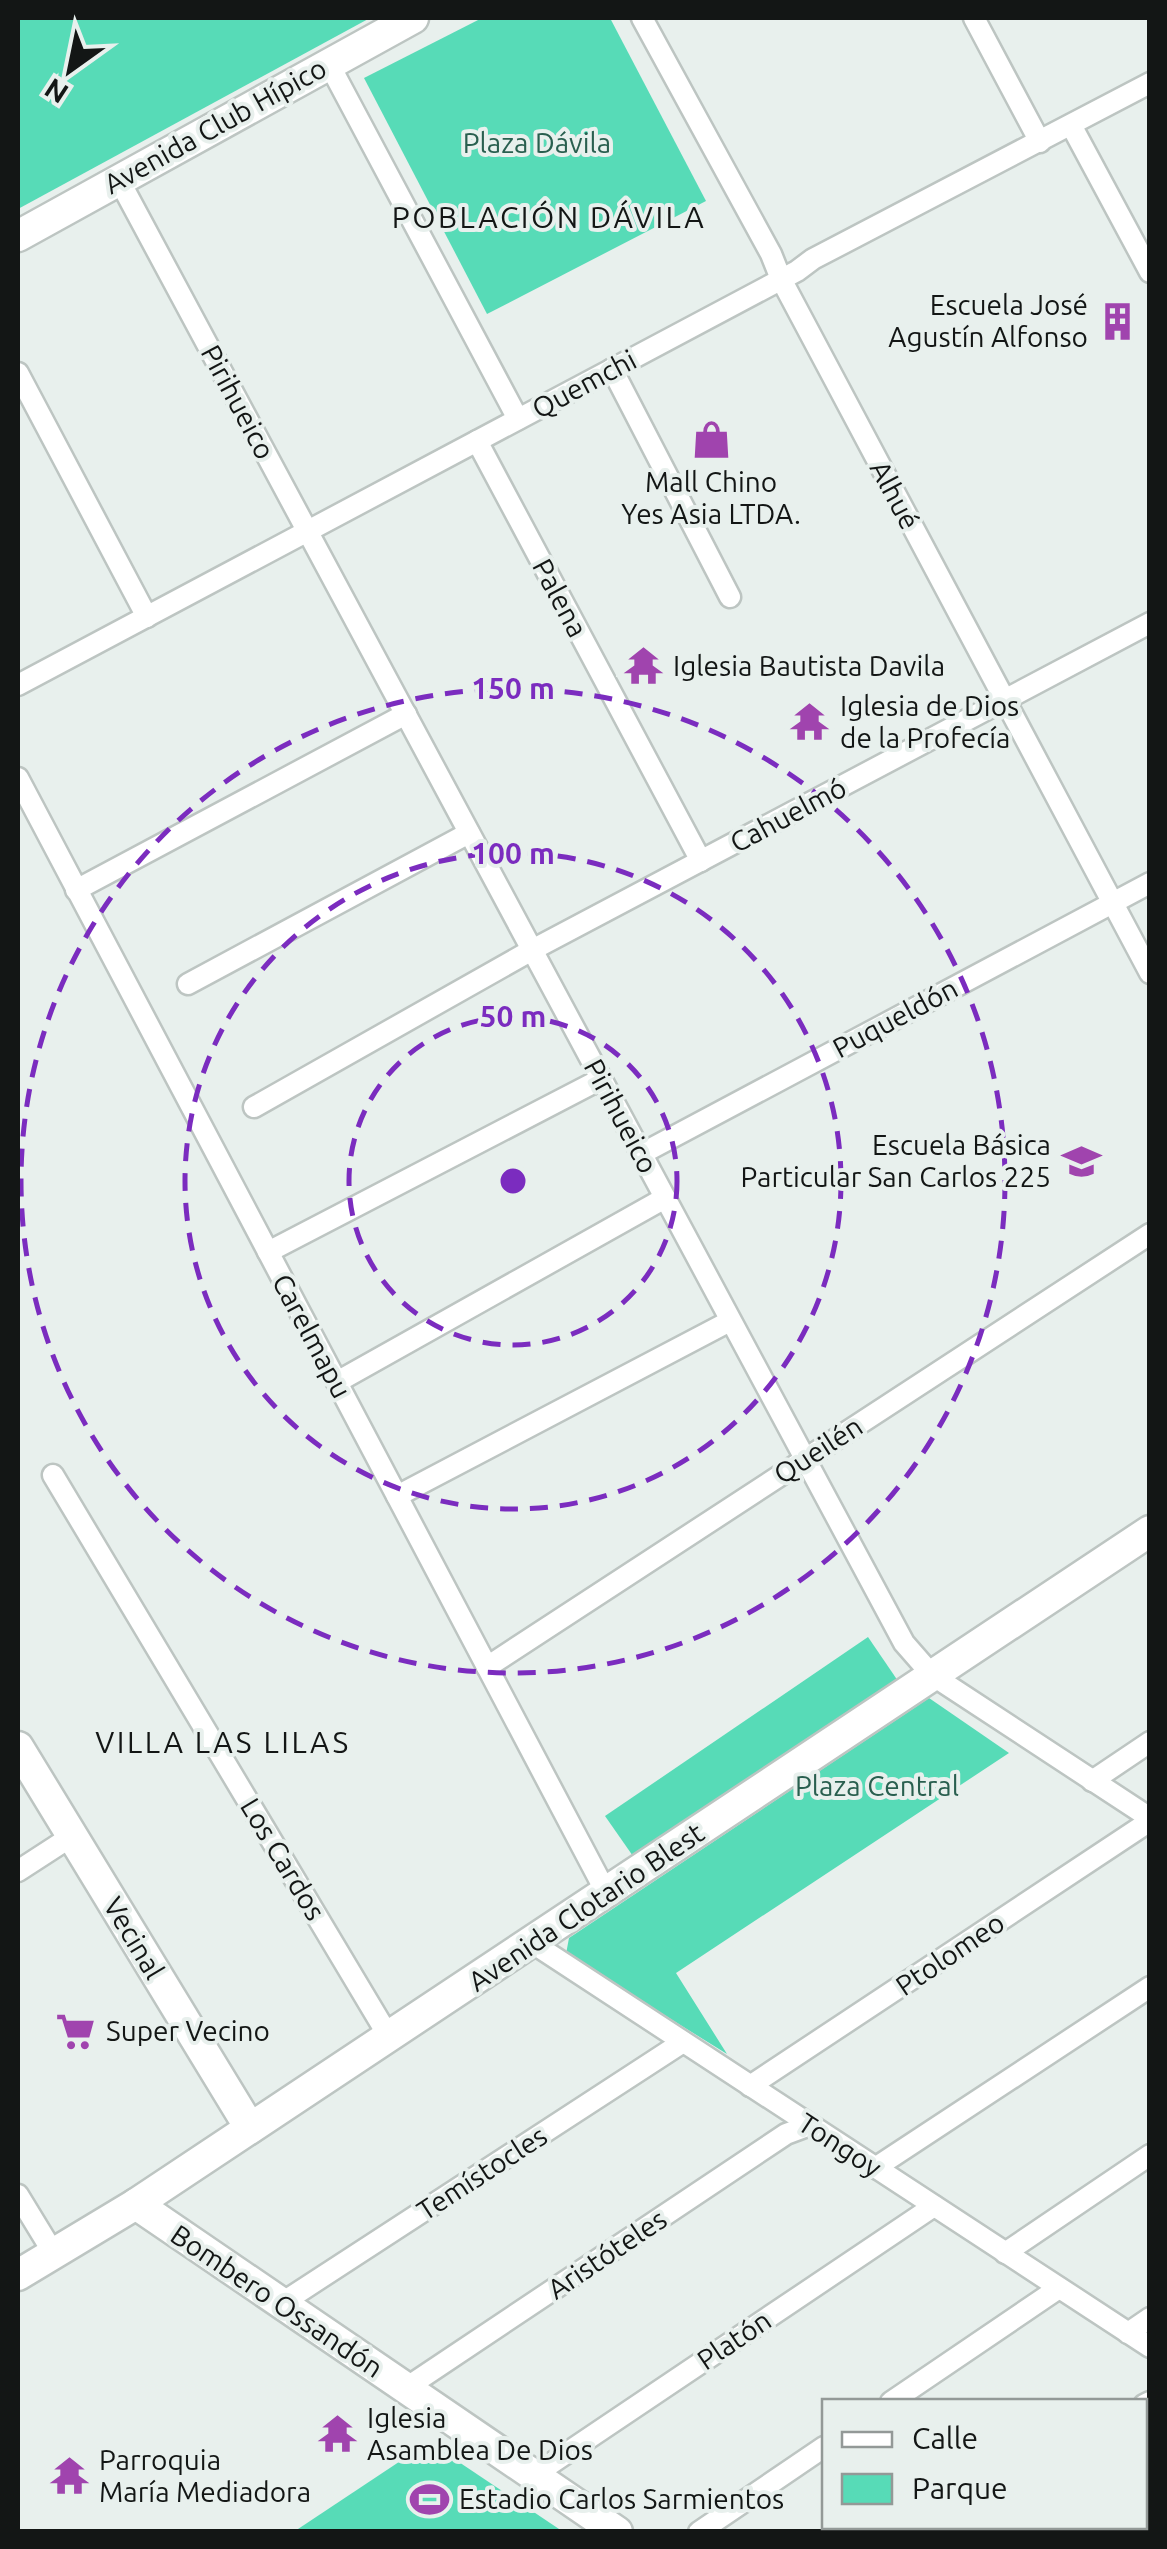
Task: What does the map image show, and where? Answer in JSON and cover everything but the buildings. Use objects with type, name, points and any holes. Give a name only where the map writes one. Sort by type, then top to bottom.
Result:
[{"type":"street","name":"Avenida Club Hípico","points":[[18,236],[413,18]]},
{"type":"street","name":"Alhué","points":[[642,18],[771,254],[1003,702],[1150,973]]},
{"type":"street","points":[[974,18],[1040,142]]},
{"type":"street","points":[[329,64],[518,419]]},
{"type":"street","name":"Quemchi","points":[[18,686],[813,259],[1150,84]]},
{"type":"street","points":[[1071,125],[1150,272]]},
{"type":"street","name":"Pirihueico","points":[[119,180],[904,1643],[932,1675],[1150,1820]]},
{"type":"street","points":[[612,369],[730,598]]},
{"type":"street","points":[[18,373],[147,617]]},
{"type":"street","name":"Palena","points":[[476,442],[701,861]]},
{"type":"street","name":"Cahuelmó","points":[[254,1107],[532,950],[1150,623]]},
{"type":"street","points":[[76,890],[406,714]]},
{"type":"street","name":"Carelmapu","points":[[18,778],[607,1894]]},
{"type":"street","points":[[188,984],[469,834]]},
{"type":"street","name":"Puqueldón","points":[[641,1154],[1150,883]]},
{"type":"street","points":[[268,1252],[601,1079]]},
{"type":"street","points":[[336,1382],[664,1198]]},
{"type":"street","name":"Queilén","points":[[487,1667],[1150,1234]]},
{"type":"street","points":[[396,1496],[730,1321]]},
{"type":"street","name":"Los Cardos","points":[[54,1475],[389,2037]]},
{"type":"street","name":"Avenida Clotario Blest","points":[[18,2275],[136,2204],[1150,1531]]},
{"type":"street","points":[[1092,1781],[1150,1742]]},
{"type":"street","name":"Vecinal","points":[[18,1747],[250,2128]]},
{"type":"street","name":"Ptolomeo","points":[[750,2086],[1150,1820]]},
{"type":"street","points":[[18,1871],[72,1836]]},
{"type":"street","name":"Tongoy","points":[[532,1942],[1150,2347]]},
{"type":"street","points":[[876,2168],[1150,1987]]},
{"type":"street","name":"Temístocles","points":[[282,2303],[683,2042]]},
{"type":"street","name":"Aristóteles","points":[[406,2388],[786,2134],[810,2125]]},
{"type":"street","points":[[1005,2253],[1150,2155]]},
{"type":"street","points":[[18,2195],[54,2254]]},
{"type":"street","name":"Bombero Ossandón","points":[[136,2204],[618,2532]]},
{"type":"street","name":"Platón","points":[[534,2475],[934,2206]]},
{"type":"street","points":[[895,2399],[1059,2288]]},
{"type":"street","points":[[1128,2333],[1150,2318]]},
{"type":"street","points":[[699,2532],[822,2447]]},
{"type":"green space","points":[[18,18],[370,18],[18,209]]},
{"type":"green space","name":"Plaza Dávila","points":[[482,18],[610,18],[706,201],[487,314],[364,78]]},
{"type":"green space","points":[[868,1637],[898,1681],[635,1859],[605,1816]]},
{"type":"green space","name":"Plaza Central","points":[[929,1698],[1009,1753],[676,1973],[727,2054],[566,1954],[569,1938]]},
{"type":"green space","name":"Estadio Carlos Sarmientos","points":[[429,2442],[562,2531],[295,2531]]},
{"type":"place","name":"Escuela José Agustín Alfonso","points":[[1118,321]]},
{"type":"place","name":"Mall Chino Yes Asia LTDA.","points":[[711,440]]},
{"type":"place","name":"Iglesia Bautista Davila","points":[[643,666]]},
{"type":"place","name":"Iglesia de Dios de la Profecía","points":[[810,722]]},
{"type":"place","name":"Escuela Básica Particular San Carlos 225","points":[[1081,1161]]},
{"type":"place","name":"Super Vecino","points":[[76,2031]]},
{"type":"place","name":"Iglesia Asamblea De Dios","points":[[337,2434]]},
{"type":"place","name":"Parroquia María Mediadora","points":[[69,2476]]},
{"type":"place","name":"Estadio Carlos Sarmientos","points":[[429,2499]]},
{"type":"district","name":"POBLACIÓN DÁVILA","points":[[549,218]]},
{"type":"district","name":"VILLA LAS LILAS","points":[[223,1743]]}]
